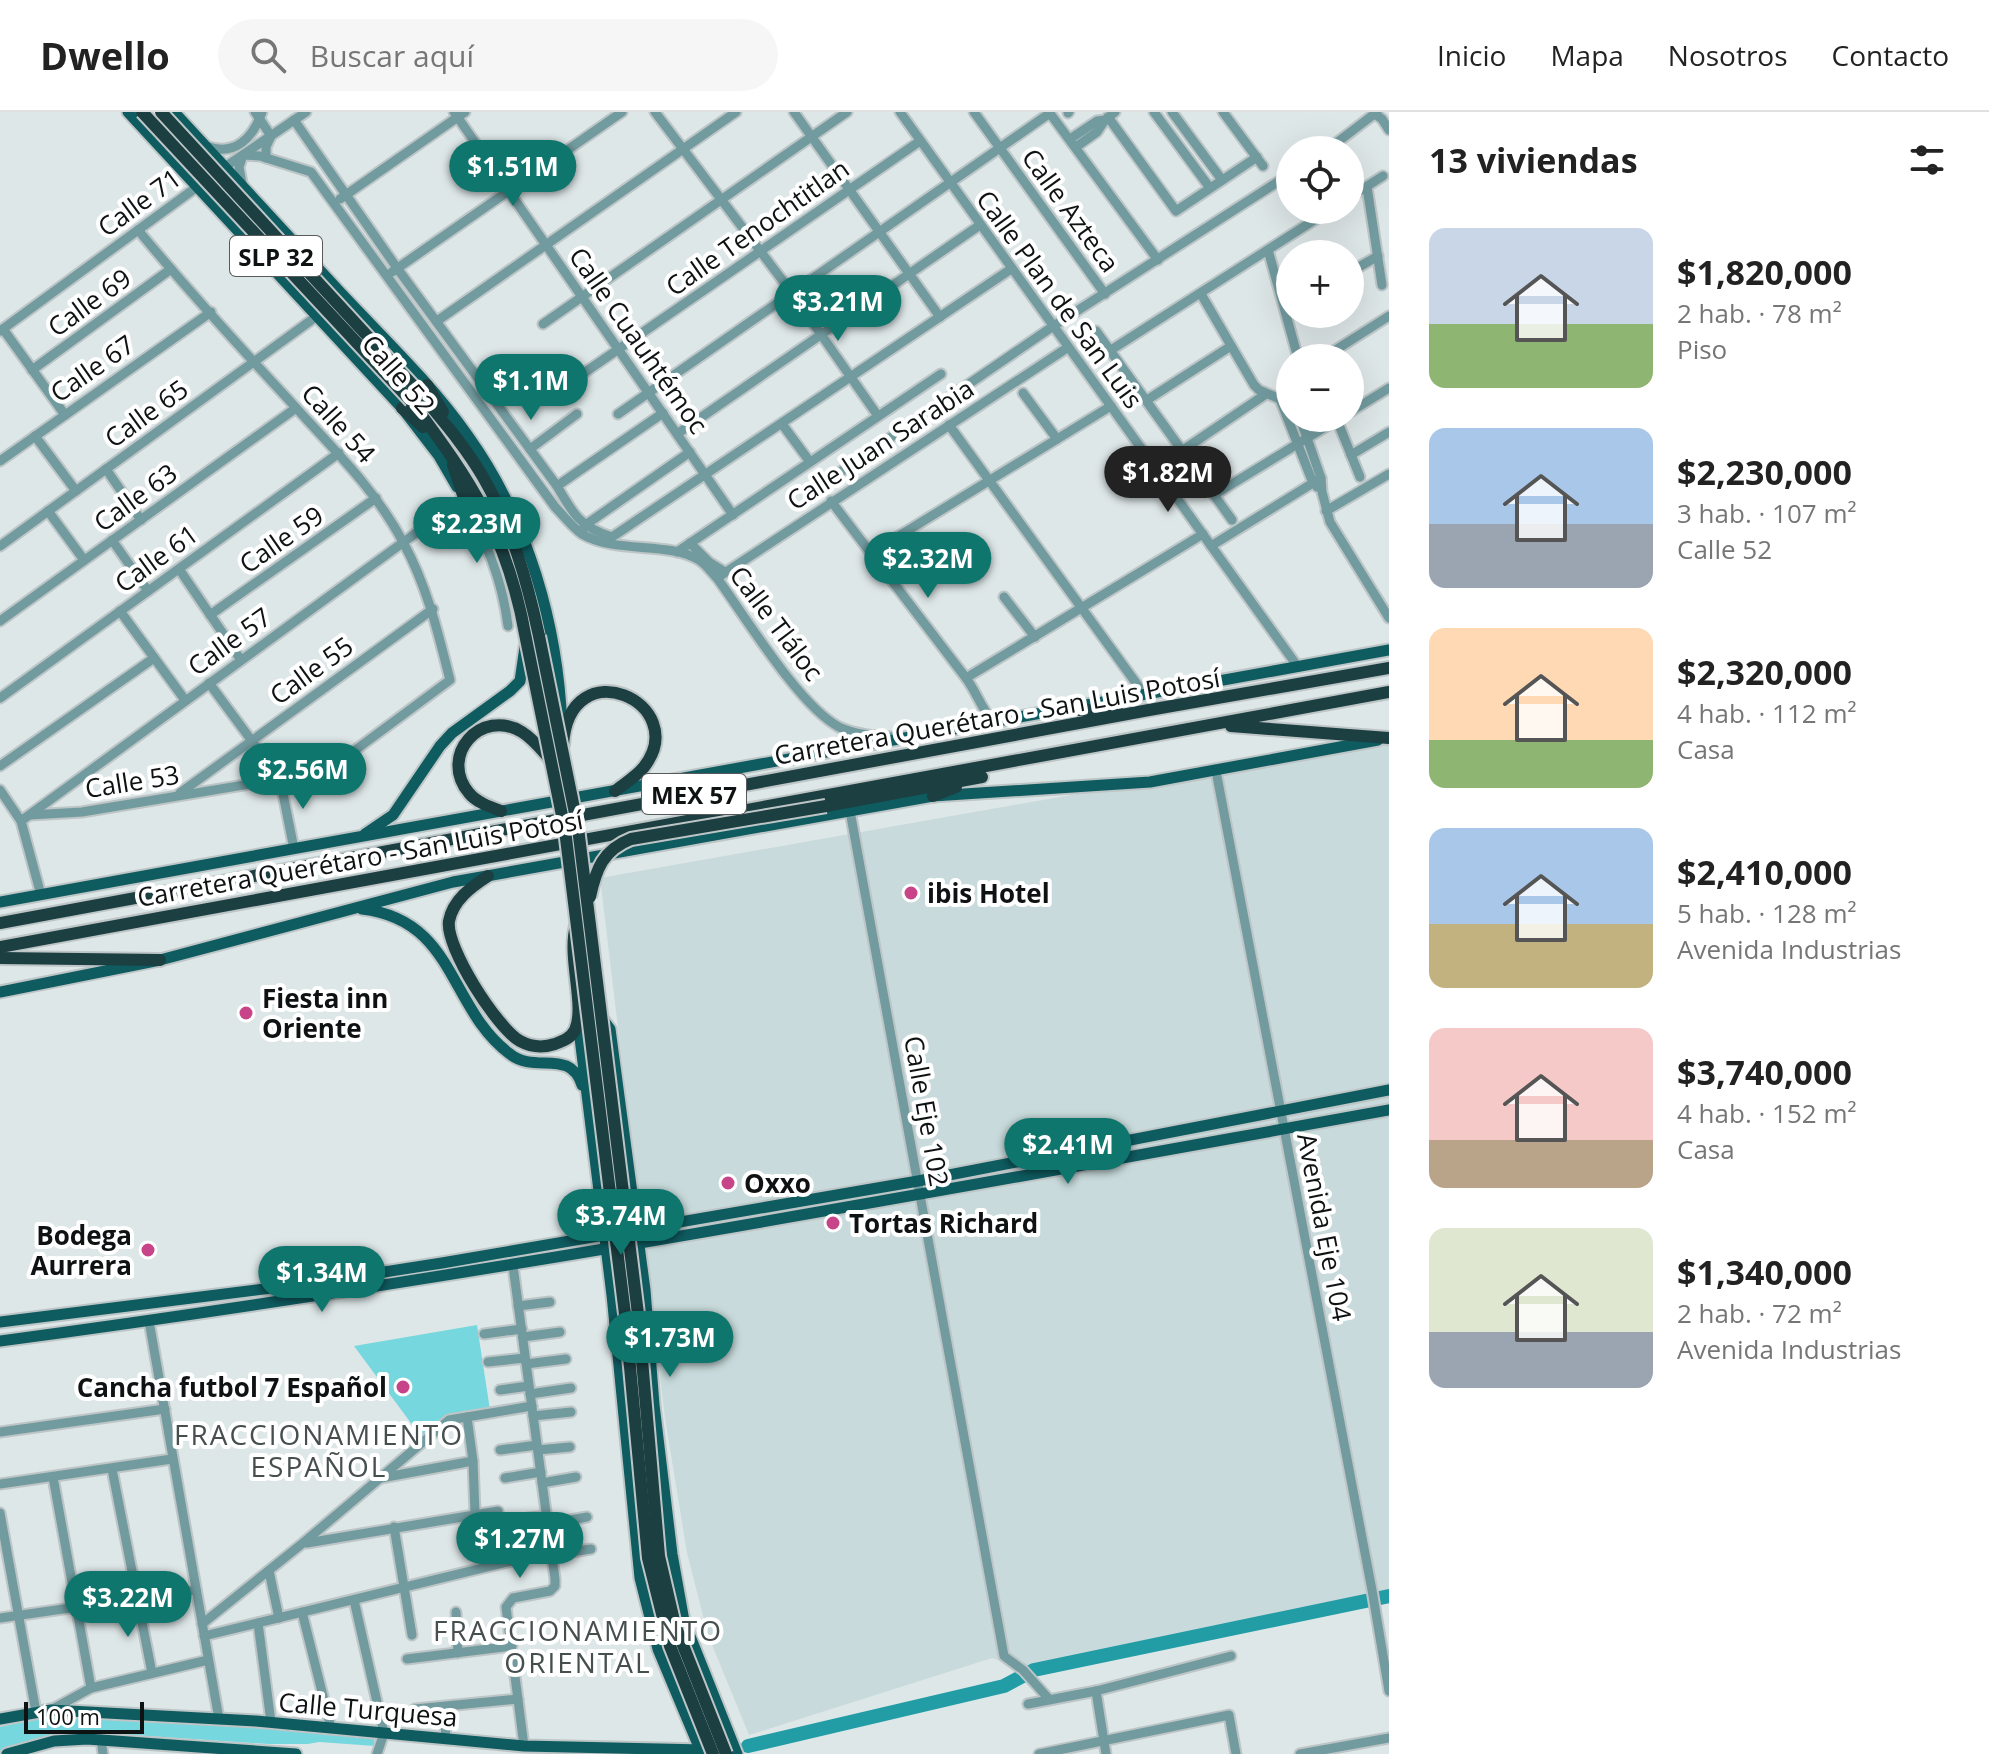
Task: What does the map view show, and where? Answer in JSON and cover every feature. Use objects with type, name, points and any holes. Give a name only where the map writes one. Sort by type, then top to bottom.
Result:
[{"type":"highway","name":"SLP 32","points":[[142,112],[460,442],[504,518],[521,562],[587,908],[638,1314],[659,1556],[675,1625],[726,1754]]},
{"type":"highway","name":"SLP 32","points":[[161,112],[415,396],[493,523],[533,637]]},
{"type":"highway","points":[[449,451],[464,498]]},
{"type":"highway","name":"Carretera Querétaro - San Luis Potosí","points":[[0,923],[1389,668]]},
{"type":"highway","points":[[501,811],[470,795],[458,771],[463,744],[472,734],[498,724],[510,726],[556,757],[567,719],[582,701],[594,694],[610,691],[635,699],[650,719],[655,736],[644,768],[615,791]]},
{"type":"highway","name":"Carretera Querétaro - San Luis Potosí","points":[[0,947],[1389,692]]},
{"type":"highway","points":[[1058,710],[1149,710]]},
{"type":"highway","points":[[1212,725],[1389,738]]},
{"type":"highway","points":[[933,796],[1036,758]]},
{"type":"highway","name":"SLP 32","points":[[587,908],[601,860],[620,843],[631,839],[982,777]]},
{"type":"highway","name":"SLP 32","points":[[571,829],[576,926],[625,1314],[648,1558],[670,1646],[706,1753]]},
{"type":"highway","points":[[488,876],[471,887],[456,904],[449,922],[450,936],[463,965],[494,1013],[508,1032],[520,1041],[534,1046],[549,1046],[566,1040],[575,1032],[578,1018],[572,939],[576,926]]},
{"type":"highway","points":[[0,958],[160,960]]},
{"type":"main road","name":"Calle 52","points":[[128,112],[317,316],[415,396],[439,456],[464,498]]},
{"type":"main road","points":[[174,112],[244,188],[415,396],[468,436],[490,472],[532,560],[544,603],[560,692],[556,757]]},
{"type":"main road","points":[[182,169],[193,172],[203,168],[208,158],[205,146]]},
{"type":"main road","points":[[220,210],[217,197],[222,188],[235,184],[244,188]]},
{"type":"main road","points":[[361,837],[393,815],[452,733],[520,681],[533,637]]},
{"type":"main road","points":[[0,902],[1389,650]]},
{"type":"main road","points":[[0,992],[160,960],[453,882],[933,796],[1150,782],[1389,738]]},
{"type":"main road","points":[[357,909],[385,912],[414,927],[436,950],[489,1034],[500,1046],[513,1057],[530,1064],[569,1066],[579,1073],[588,1102]]},
{"type":"main road","name":"SLP 32","points":[[600,1016],[610,1029],[645,1290],[672,1554],[684,1621],[737,1754]]},
{"type":"main road","points":[[578,1018],[612,1295],[640,1578],[653,1632],[688,1719],[706,1753]]},
{"type":"main road","points":[[0,1322],[320,1282],[636,1230],[918,1181],[1389,1090]]},
{"type":"main road","points":[[0,1341],[235,1310],[513,1266],[920,1196],[1389,1110]]},
{"type":"main road","points":[[632,1197],[635,1207],[644,1217],[657,1223],[671,1224]]},
{"type":"main road","points":[[600,1204],[610,1214],[619,1215],[628,1210],[632,1197]]},
{"type":"main road","points":[[576,1240],[590,1234],[599,1223],[600,1204]]},
{"type":"main road","points":[[642,1267],[646,1252],[664,1240]]},
{"type":"main road","points":[[585,1253],[598,1260],[609,1272]]},
{"type":"main road","points":[[612,1295],[614,1282],[623,1274],[636,1277],[645,1290]]},
{"type":"main road","points":[[320,1282],[322,1296]]},
{"type":"main road","points":[[235,1292],[235,1310]]},
{"type":"main road","points":[[187,1316],[203,1296]]},
{"type":"main road","points":[[149,1321],[157,1305],[168,1301]]},
{"type":"main road","points":[[44,1335],[52,1328],[54,1315]]},
{"type":"main road","points":[[688,1719],[698,1728],[709,1727],[717,1720],[718,1707]]},
{"type":"main road","name":"Calle Turquesa","points":[[0,1719],[51,1710],[271,1722],[524,1746],[706,1753],[731,1741]]},
{"type":"main road","name":"Calle Turquesa","points":[[7,1754],[54,1741],[101,1739],[222,1751],[296,1754]]},
{"type":"street","name":"Calle 71","points":[[1,330],[198,186],[306,112]]},
{"type":"street","points":[[385,276],[622,112]]},
{"type":"street","points":[[655,112],[792,293],[878,416]]},
{"type":"street","points":[[437,321],[736,112]]},
{"type":"street","points":[[794,112],[940,317]]},
{"type":"street","points":[[543,324],[847,112]]},
{"type":"street","name":"Calle Plan de San Luis","points":[[900,112],[1298,667]]},
{"type":"street","name":"Calle Azteca","points":[[974,112],[1105,294]]},
{"type":"street","points":[[618,414],[1050,112],[1158,260]]},
{"type":"street","points":[[1172,112],[1222,180]]},
{"type":"street","points":[[1073,143],[1103,118],[1176,211],[1222,180],[1260,161],[1223,112]]},
{"type":"street","points":[[1157,113],[1210,188]]},
{"type":"street","points":[[1346,136],[1376,113],[1389,130]]},
{"type":"street","points":[[205,146],[222,150],[236,147],[249,138],[259,114]]},
{"type":"street","points":[[259,114],[271,136],[266,147],[266,158]]},
{"type":"street","points":[[333,203],[459,114]]},
{"type":"street","name":"Calle Cuauhtémoc","points":[[459,114],[733,515]]},
{"type":"street","points":[[294,120],[345,196],[557,486],[583,530],[612,537],[1011,269]]},
{"type":"street","name":"Calle Tenochtitlan","points":[[581,375],[920,141]]},
{"type":"street","points":[[243,155],[239,172],[244,188]]},
{"type":"street","name":"Calle Tláloc","points":[[243,155],[266,158],[311,172],[555,507],[598,540],[639,549],[677,552],[701,561],[721,575],[799,691],[822,716],[860,734],[906,738]]},
{"type":"street","points":[[1364,189],[1383,176]]},
{"type":"street","points":[[830,479],[1276,183]]},
{"type":"street","points":[[1367,187],[1382,285]]},
{"type":"street","points":[[1111,350],[1308,224]]},
{"type":"street","points":[[677,434],[980,225]]},
{"type":"street","name":"Calle 54","points":[[138,230],[376,498],[403,542],[433,609],[450,680]]},
{"type":"street","points":[[1268,250],[1276,275]]},
{"type":"street","points":[[1364,264],[1378,256]]},
{"type":"street","name":"Calle 69","points":[[32,370],[171,269]]},
{"type":"street","points":[[1201,294],[1254,385],[1266,394],[1276,395]]},
{"type":"street","name":"Calle 67","points":[[4,459],[211,312]]},
{"type":"street","name":"Calle 65","points":[[0,546],[317,316]]},
{"type":"street","points":[[1345,344],[1389,316]]},
{"type":"street","points":[[1,330],[65,415]]},
{"type":"street","points":[[1096,331],[1232,520]]},
{"type":"street","name":"Calle Juan Sarabia","points":[[721,575],[1066,346]]},
{"type":"street","points":[[1147,400],[1231,346]]},
{"type":"street","points":[[464,381],[476,372]]},
{"type":"street","points":[[677,552],[941,374]]},
{"type":"street","points":[[1364,403],[1389,388]]},
{"type":"street","points":[[1023,393],[1057,439]]},
{"type":"street","points":[[1183,450],[1266,394]]},
{"type":"street","points":[[871,553],[1111,406]]},
{"type":"street","name":"Calle 63","points":[[0,621],[296,408]]},
{"type":"street","points":[[557,486],[663,413]]},
{"type":"street","points":[[530,449],[577,414]]},
{"type":"street","points":[[497,427],[508,418]]},
{"type":"street","points":[[782,424],[810,462]]},
{"type":"street","points":[[949,425],[1144,694]]},
{"type":"street","points":[[1296,432],[1322,492],[1330,522],[1389,618]]},
{"type":"street","points":[[1306,432],[1317,481]]},
{"type":"street","points":[[1214,495],[1316,432]]},
{"type":"street","points":[[1343,432],[1360,477]]},
{"type":"street","points":[[1351,455],[1389,432]]},
{"type":"street","points":[[35,436],[76,491]]},
{"type":"street","points":[[0,446],[4,459]]},
{"type":"street","points":[[583,530],[690,452]]},
{"type":"street","name":"Calle 61","points":[[0,698],[339,453]]},
{"type":"street","points":[[106,469],[141,520]]},
{"type":"street","points":[[1326,511],[1388,476]]},
{"type":"street","points":[[1211,546],[1317,481]]},
{"type":"street","name":"Calle 59","points":[[210,615],[376,498]]},
{"type":"street","name":"Calle 57","points":[[26,818],[464,498]]},
{"type":"street","name":"Calle 52","points":[[464,498],[489,550],[504,593],[508,626]]},
{"type":"street","points":[[831,501],[966,678],[977,694],[979,706],[993,722]]},
{"type":"street","points":[[48,511],[84,560]]},
{"type":"street","points":[[966,678],[1203,534]]},
{"type":"street","points":[[112,540],[148,591]]},
{"type":"street","points":[[690,543],[721,575]]},
{"type":"street","points":[[179,569],[241,660]]},
{"type":"street","points":[[1004,597],[1035,637]]},
{"type":"street","name":"Calle 55","points":[[177,795],[433,609]]},
{"type":"street","points":[[120,611],[185,700]]},
{"type":"street","points":[[0,766],[154,658]]},
{"type":"street","name":"Calle 53","points":[[26,818],[82,812],[280,779],[335,765],[450,680]]},
{"type":"street","points":[[209,683],[280,779],[294,849]]},
{"type":"street","name":"Avenida Eje 104","points":[[1216,771],[1377,1614],[1389,1691]]},
{"type":"street","points":[[0,790],[26,818],[41,895]]},
{"type":"street","name":"Calle Eje 102","points":[[850,811],[1004,1656],[1023,1670],[1045,1694]]},
{"type":"street","points":[[513,1266],[555,1586],[550,1591],[513,1598],[508,1602],[524,1746]]},
{"type":"street","points":[[518,1306],[550,1302]]},
{"type":"street","points":[[149,1321],[219,1719]]},
{"type":"street","points":[[484,1334],[560,1332]]},
{"type":"street","points":[[488,1362],[566,1359]]},
{"type":"street","points":[[500,1390],[571,1388]]},
{"type":"street","points":[[0,1432],[165,1409]]},
{"type":"street","points":[[202,1624],[449,1420],[533,1411],[571,1412]]},
{"type":"street","points":[[467,1417],[475,1513]]},
{"type":"street","points":[[500,1450],[570,1447]]},
{"type":"street","points":[[0,1484],[172,1459]]},
{"type":"street","points":[[378,1479],[473,1461]]},
{"type":"street","points":[[112,1469],[152,1673]]},
{"type":"street","points":[[53,1477],[91,1688]]},
{"type":"street","points":[[505,1478],[576,1477]]},
{"type":"street","points":[[303,1543],[498,1511]]},
{"type":"street","points":[[0,1513],[36,1712]]},
{"type":"street","points":[[512,1520],[587,1517]]},
{"type":"street","points":[[394,1527],[412,1635]]},
{"type":"street","points":[[204,1636],[552,1553],[591,1549]]},
{"type":"street","points":[[269,1571],[279,1618]]},
{"type":"street","points":[[0,1618],[196,1590]]},
{"type":"street","points":[[354,1600],[384,1733],[377,1754]]},
{"type":"street","points":[[302,1612],[331,1728]]},
{"type":"street","points":[[456,1612],[458,1653]]},
{"type":"street","points":[[258,1623],[271,1722]]},
{"type":"street","points":[[407,1659],[512,1646]]},
{"type":"street","points":[[1028,1704],[1045,1694],[1096,1691],[1231,1656]]},
{"type":"street","points":[[51,1710],[91,1688],[208,1660]]},
{"type":"street","points":[[1096,1691],[1106,1754]]},
{"type":"street","points":[[415,1709],[518,1699]]},
{"type":"street","points":[[444,1707],[446,1739]]},
{"type":"street","points":[[1039,1754],[1229,1715],[1236,1754]]},
{"type":"street","points":[[1300,1754],[1389,1738]]},
{"type":"street","points":[[101,1739],[103,1754]]},
{"type":"shaded area","points":[[1389,739],[1389,1596],[1034,1670],[992,1658],[749,1735],[708,1635],[687,1553],[665,1418],[600,878]]},
{"type":"shaded area","points":[[477,1325],[490,1410],[446,1417],[422,1438],[354,1346]]},
{"type":"shaded area","points":[[44,1717],[191,1721],[374,1739],[375,1746],[319,1742],[268,1744],[88,1732],[49,1735],[0,1751],[0,1727]]},
{"type":"waterway","points":[[748,1746],[1004,1686],[1034,1670],[1389,1596]]},
{"type":"place","name":"ibis Hotel","points":[[911,893]]},
{"type":"place","name":"Fiesta inn Oriente","points":[[246,1013]]},
{"type":"place","name":"Oxxo","points":[[728,1183]]},
{"type":"place","name":"Tortas Richard","points":[[833,1223]]},
{"type":"place","name":"Bodega Aurrera","points":[[148,1250]]},
{"type":"place","name":"Cancha futbol 7 Español","points":[[403,1387]]},
{"type":"district","name":"FRACCIONAMIENTO ESPAÑOL","points":[[319,1450]]},
{"type":"district","name":"FRACCIONAMIENTO ORIENTAL","points":[[578,1646]]}]
